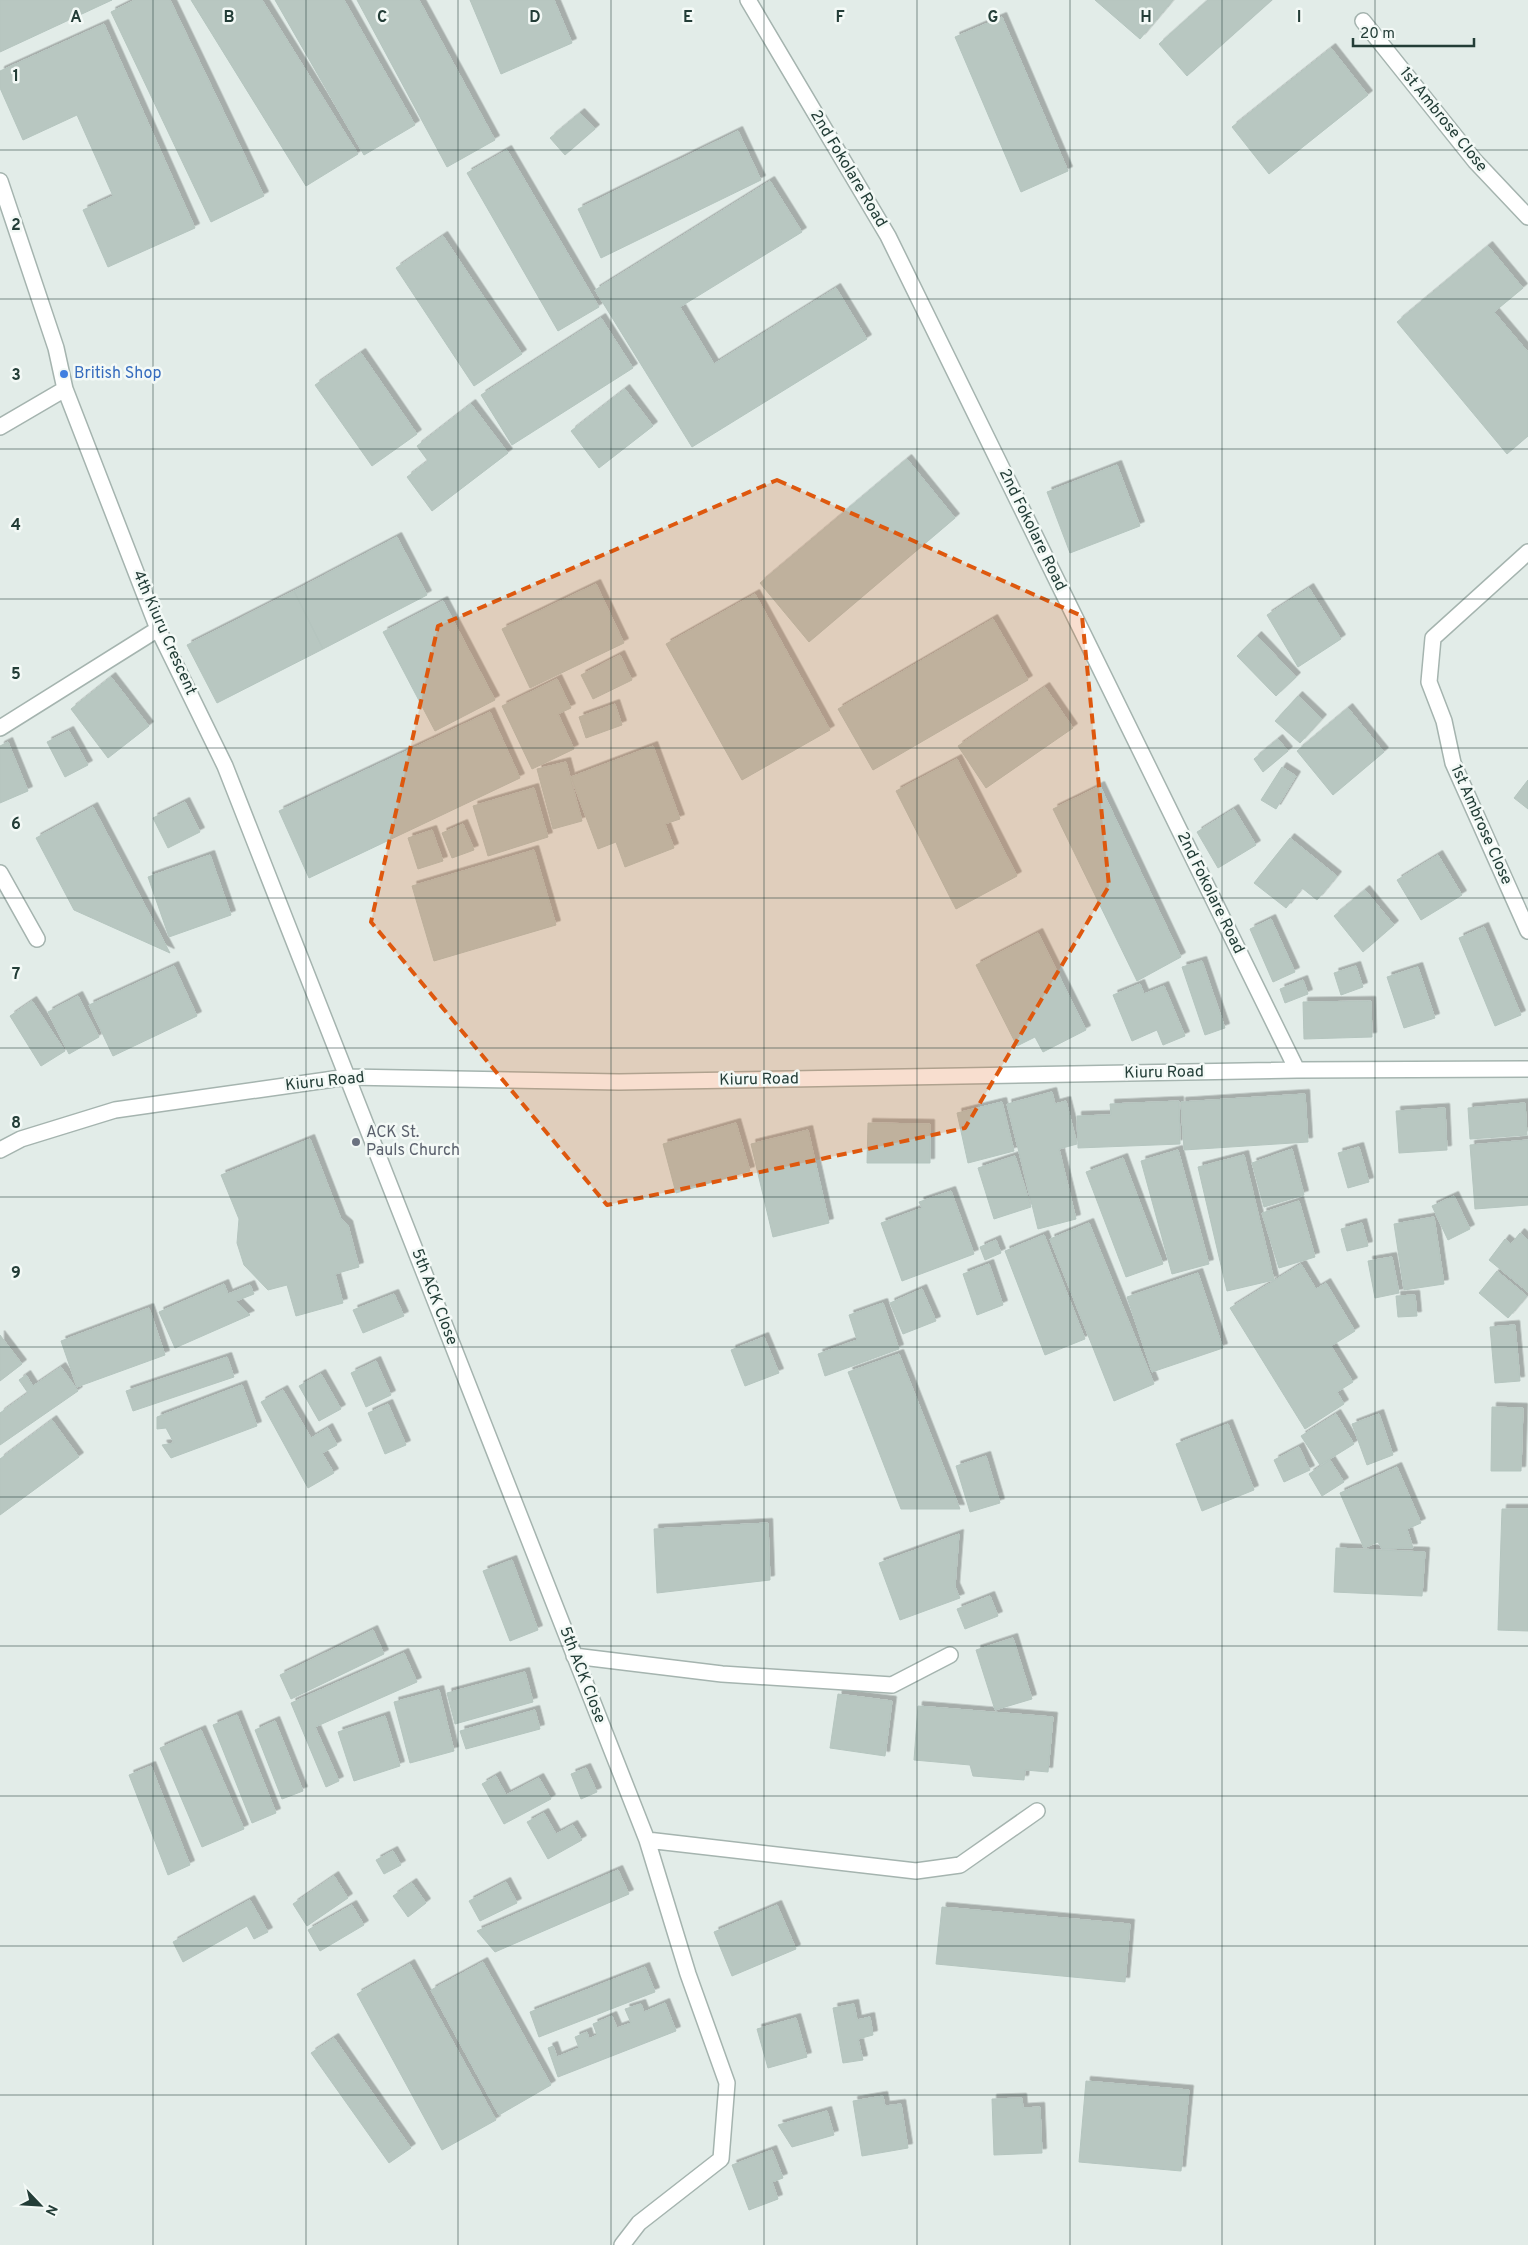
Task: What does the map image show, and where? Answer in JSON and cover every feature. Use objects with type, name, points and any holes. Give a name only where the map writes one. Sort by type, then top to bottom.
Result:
[{"type":"street","name":"2nd Fokolare Road","points":[[748,0],[888,236],[1297,1070]]},
{"type":"street","name":"1st Ambrose Close","points":[[1362,20],[1475,161],[1528,217]]},
{"type":"street","name":"4th Kiuru Crescent","points":[[0,181],[56,348],[65,388],[158,629],[224,766],[348,1077]]},
{"type":"street","points":[[0,428],[65,388]]},
{"type":"street","name":"1st Ambrose Close","points":[[1528,552],[1433,638],[1429,682],[1444,721],[1453,763],[1528,931]]},
{"type":"street","points":[[0,728],[158,629]]},
{"type":"street","points":[[0,873],[37,939]]},
{"type":"street","name":"Kiuru Road","points":[[0,1150],[20,1139],[115,1110],[348,1077],[619,1082],[1297,1070],[1528,1069]]},
{"type":"street","name":"5th ACK Close","points":[[348,1077],[646,1840],[688,1974],[727,2083],[721,2159],[638,2223],[622,2245]]},
{"type":"street","points":[[574,1656],[722,1674],[892,1685],[950,1655]]},
{"type":"street","points":[[646,1840],[916,1871],[960,1865],[1037,1811]]},
{"type":"highlighted area","points":[[777,480],[1082,616],[1109,886],[965,1128],[607,1205],[371,922],[438,626]]},
{"type":"building","points":[[0,0],[112,0],[0,52]]},
{"type":"building","points":[[135,0],[170,0],[264,196],[211,222],[111,12]]},
{"type":"building","points":[[191,0],[262,0],[358,154],[306,186]]},
{"type":"building","points":[[275,0],[344,0],[415,125],[364,155]]},
{"type":"building","points":[[357,0],[419,0],[495,140],[447,167]]},
{"type":"building","points":[[470,0],[554,0],[572,43],[501,74]]},
{"type":"building","points":[[1095,0],[1173,0],[1140,39]]},
{"type":"building","points":[[1208,0],[1272,0],[1187,76],[1159,44]]},
{"type":"building","points":[[1002,17],[1068,171],[1021,192],[955,37]]},
{"type":"building","points":[[104,24],[195,228],[108,267],[83,210],[113,196],[77,115],[23,140],[0,88],[0,71]]},
{"type":"building","points":[[1331,48],[1368,95],[1269,174],[1232,127]]},
{"type":"building","points":[[580,113],[595,129],[565,155],[550,138]]},
{"type":"building","points":[[738,131],[761,180],[601,258],[578,209]]},
{"type":"building","points":[[507,150],[599,307],[558,331],[467,173]]},
{"type":"building","points":[[770,181],[802,232],[680,307],[714,364],[836,288],[867,339],[692,447],[595,290]]},
{"type":"building","points":[[443,236],[522,354],[474,386],[396,268]]},
{"type":"building","points":[[1488,246],[1523,288],[1494,312],[1528,352],[1528,436],[1507,454],[1397,322]]},
{"type":"building","points":[[601,318],[633,368],[512,445],[481,395]]},
{"type":"building","points":[[361,353],[417,434],[372,466],[315,385]]},
{"type":"building","points":[[625,389],[653,426],[599,468],[571,431]]},
{"type":"building","points":[[471,404],[508,453],[432,511],[407,477],[428,461],[417,446]]},
{"type":"building","points":[[907,459],[955,518],[809,642],[760,583]]},
{"type":"building","points":[[1117,465],[1140,526],[1070,553],[1047,492]]},
{"type":"building","points":[[397,537],[427,595],[323,649],[294,591]]},
{"type":"building","points":[[596,584],[624,643],[530,688],[502,629]]},
{"type":"building","points":[[1309,588],[1341,639],[1298,667],[1267,615]]},
{"type":"building","points":[[294,591],[323,649],[217,703],[187,645]]},
{"type":"building","points":[[755,594],[830,730],[742,780],[666,644]]},
{"type":"building","points":[[443,601],[495,700],[435,731],[383,632]]},
{"type":"building","points":[[993,619],[1028,680],[873,770],[838,709]]},
{"type":"building","points":[[1257,636],[1296,677],[1276,696],[1237,656]]},
{"type":"building","points":[[620,655],[632,680],[593,699],[581,675]]},
{"type":"building","points":[[111,677],[149,726],[108,758],[71,709]]},
{"type":"building","points":[[557,679],[571,708],[558,714],[574,749],[532,769],[502,706]]},
{"type":"building","points":[[1045,687],[1073,728],[986,788],[958,746]]},
{"type":"building","points":[[1298,696],[1322,719],[1300,743],[1275,721]]},
{"type":"building","points":[[615,704],[622,725],[586,738],[579,717]]},
{"type":"building","points":[[1348,708],[1384,752],[1333,795],[1297,751]]},
{"type":"building","points":[[490,712],[520,778],[309,878],[279,811]]},
{"type":"building","points":[[69,731],[88,765],[65,777],[47,742]]},
{"type":"building","points":[[1278,739],[1288,751],[1263,772],[1254,759]]},
{"type":"building","points":[[8,742],[28,791],[0,803],[0,746]]},
{"type":"building","points":[[653,746],[680,819],[665,824],[674,848],[625,867],[616,842],[598,849],[571,777]]},
{"type":"building","points":[[957,759],[1017,876],[956,909],[896,791]]},
{"type":"building","points":[[566,762],[582,821],[553,829],[537,769]]},
{"type":"building","points":[[1282,767],[1296,776],[1276,809],[1261,800]]},
{"type":"building","points":[[1528,780],[1528,809],[1514,798]]},
{"type":"building","points":[[1100,786],[1181,957],[1137,981],[1053,809]]},
{"type":"building","points":[[534,788],[548,837],[488,856],[473,806]]},
{"type":"building","points":[[185,802],[200,832],[168,848],[153,818]]},
{"type":"building","points":[[93,807],[170,953],[74,910],[36,838]]},
{"type":"building","points":[[1234,809],[1256,845],[1218,868],[1197,832]]},
{"type":"building","points":[[463,824],[474,850],[452,858],[442,833]]},
{"type":"building","points":[[432,830],[443,861],[418,869],[408,838]]},
{"type":"building","points":[[1290,838],[1337,876],[1317,900],[1302,888],[1286,908],[1254,883]]},
{"type":"building","points":[[534,850],[556,925],[434,961],[412,886]]},
{"type":"building","points":[[210,855],[231,915],[169,937],[148,877]]},
{"type":"building","points":[[1438,855],[1462,895],[1421,920],[1397,880]]},
{"type":"building","points":[[1365,890],[1394,925],[1363,952],[1334,916]]},
{"type":"building","points":[[1271,919],[1295,972],[1273,982],[1250,929]]},
{"type":"building","points":[[1484,927],[1521,1015],[1495,1026],[1459,938]]},
{"type":"building","points":[[1038,933],[1086,1030],[1043,1052],[1035,1037],[1017,1046],[976,965]]},
{"type":"building","points":[[1202,961],[1225,1028],[1205,1035],[1182,967]]},
{"type":"building","points":[[174,966],[197,1016],[113,1056],[89,1005]]},
{"type":"building","points":[[1356,966],[1363,987],[1341,995],[1334,973]]},
{"type":"building","points":[[1418,967],[1435,1018],[1404,1028],[1387,977]]},
{"type":"building","points":[[1303,980],[1308,994],[1285,1003],[1280,989]]},
{"type":"building","points":[[1140,984],[1144,994],[1164,986],[1185,1036],[1163,1045],[1157,1030],[1132,1041],[1113,995]]},
{"type":"building","points":[[78,996],[99,1037],[69,1054],[48,1012]]},
{"type":"building","points":[[32,1001],[65,1051],[41,1066],[10,1016]]},
{"type":"building","points":[[1371,1001],[1372,1037],[1304,1039],[1303,1002]]},
{"type":"building","points":[[1052,1092],[1055,1104],[1066,1101],[1077,1144],[1059,1149],[1076,1219],[1038,1229],[1007,1104]]},
{"type":"building","points":[[1305,1094],[1308,1142],[1184,1150],[1181,1102]]},
{"type":"building","points":[[1179,1101],[1180,1144],[1078,1148],[1077,1116],[1111,1115],[1110,1104]]},
{"type":"building","points":[[1002,1102],[1014,1151],[968,1163],[957,1113]]},
{"type":"building","points":[[1525,1103],[1527,1135],[1470,1139],[1468,1108]]},
{"type":"building","points":[[1445,1108],[1447,1150],[1399,1153],[1396,1111]]},
{"type":"building","points":[[736,1123],[750,1171],[676,1193],[663,1144]]},
{"type":"building","points":[[868,1123],[930,1124],[930,1163],[867,1163]]},
{"type":"building","points":[[808,1130],[829,1223],[773,1237],[751,1144]]},
{"type":"building","points":[[310,1139],[341,1219],[348,1225],[359,1267],[335,1274],[343,1303],[296,1316],[287,1285],[268,1290],[244,1265],[237,1243],[239,1219],[221,1175]]},
{"type":"building","points":[[1528,1140],[1528,1205],[1475,1209],[1470,1145]]},
{"type":"building","points":[[1359,1147],[1369,1182],[1348,1188],[1338,1153]]},
{"type":"building","points":[[1292,1149],[1304,1195],[1264,1207],[1252,1163]]},
{"type":"building","points":[[1178,1150],[1209,1264],[1172,1274],[1141,1161]]},
{"type":"building","points":[[1244,1155],[1274,1280],[1227,1291],[1198,1167]]},
{"type":"building","points":[[1015,1156],[1031,1207],[994,1219],[978,1168]]},
{"type":"building","points":[[1123,1158],[1163,1264],[1126,1277],[1086,1172]]},
{"type":"building","points":[[951,1191],[974,1254],[902,1281],[881,1223],[922,1208],[919,1202]]},
{"type":"building","points":[[1454,1196],[1470,1229],[1448,1240],[1432,1206]]},
{"type":"building","points":[[1299,1201],[1315,1257],[1279,1268],[1262,1213]]},
{"type":"building","points":[[1434,1217],[1444,1284],[1404,1290],[1394,1224]]},
{"type":"building","points":[[1089,1223],[1154,1384],[1114,1401],[1050,1239]]},
{"type":"building","points":[[1362,1223],[1368,1246],[1347,1251],[1341,1229]]},
{"type":"building","points":[[1520,1233],[1528,1240],[1528,1292],[1489,1260],[1505,1239],[1511,1244]]},
{"type":"building","points":[[1044,1235],[1085,1339],[1045,1355],[1005,1251]]},
{"type":"building","points":[[996,1240],[1001,1253],[985,1260],[980,1247]]},
{"type":"building","points":[[1392,1257],[1399,1293],[1375,1298],[1368,1261]]},
{"type":"building","points":[[989,1264],[1003,1305],[977,1315],[963,1274]]},
{"type":"building","points":[[1301,1264],[1316,1289],[1326,1283],[1355,1331],[1331,1346],[1353,1382],[1337,1392],[1344,1404],[1305,1429],[1230,1308]]},
{"type":"building","points":[[1497,1271],[1527,1296],[1508,1318],[1479,1293]]},
{"type":"building","points":[[1198,1273],[1223,1348],[1152,1372],[1127,1297]]},
{"type":"building","points":[[224,1284],[228,1294],[250,1285],[254,1294],[236,1301],[250,1315],[175,1348],[159,1312]]},
{"type":"building","points":[[922,1289],[936,1321],[903,1334],[890,1303]]},
{"type":"building","points":[[394,1294],[404,1316],[363,1333],[353,1310]]},
{"type":"building","points":[[1415,1295],[1417,1316],[1398,1317],[1396,1296]]},
{"type":"building","points":[[883,1303],[899,1349],[825,1376],[818,1354],[857,1340],[849,1315]]},
{"type":"building","points":[[149,1308],[165,1355],[77,1387],[61,1341]]},
{"type":"building","points":[[1515,1325],[1520,1381],[1495,1383],[1490,1327]]},
{"type":"building","points":[[0,1335],[22,1364],[0,1381]]},
{"type":"building","points":[[764,1337],[779,1373],[745,1386],[731,1350]]},
{"type":"building","points":[[899,1354],[960,1509],[901,1509],[848,1372]]},
{"type":"building","points":[[227,1357],[234,1377],[133,1411],[126,1391]]},
{"type":"building","points":[[376,1361],[391,1395],[366,1407],[351,1373]]},
{"type":"building","points":[[61,1367],[78,1391],[0,1445],[0,1413],[28,1393],[19,1380],[26,1375],[33,1386]]},
{"type":"building","points":[[321,1374],[341,1409],[319,1421],[299,1386]]},
{"type":"building","points":[[242,1385],[257,1426],[171,1458],[162,1445],[174,1443],[166,1428],[157,1429],[157,1417]]},
{"type":"building","points":[[283,1390],[311,1438],[328,1428],[337,1445],[322,1453],[334,1473],[308,1488],[261,1402]]},
{"type":"building","points":[[388,1404],[406,1445],[385,1454],[368,1413]]},
{"type":"building","points":[[1492,1407],[1523,1408],[1521,1471],[1491,1471]]},
{"type":"building","points":[[1336,1414],[1354,1444],[1320,1465],[1301,1436]]},
{"type":"building","points":[[1379,1414],[1393,1455],[1367,1465],[1352,1424]]},
{"type":"building","points":[[52,1420],[79,1457],[0,1515],[0,1459]]},
{"type":"building","points":[[1228,1424],[1254,1490],[1202,1511],[1176,1444]]},
{"type":"building","points":[[1299,1447],[1310,1470],[1284,1482],[1274,1460]]},
{"type":"building","points":[[986,1456],[1000,1503],[970,1512],[956,1466]]},
{"type":"building","points":[[1330,1460],[1344,1482],[1322,1496],[1309,1474]]},
{"type":"building","points":[[1397,1467],[1421,1523],[1407,1529],[1413,1548],[1382,1549],[1378,1542],[1364,1548],[1340,1493]]},
{"type":"building","points":[[1502,1509],[1528,1509],[1528,1631],[1498,1630]]},
{"type":"building","points":[[768,1523],[770,1580],[657,1593],[654,1529]]},
{"type":"building","points":[[959,1534],[955,1587],[960,1598],[900,1620],[879,1563]]},
{"type":"building","points":[[1336,1548],[1425,1552],[1422,1596],[1334,1592]]},
{"type":"building","points":[[512,1560],[538,1630],[510,1641],[483,1571]]},
{"type":"building","points":[[990,1596],[998,1616],[965,1629],[957,1609]]},
{"type":"building","points":[[373,1630],[384,1654],[291,1699],[280,1675]]},
{"type":"building","points":[[1013,1638],[1032,1699],[995,1710],[976,1650]]},
{"type":"building","points":[[404,1653],[417,1682],[315,1727],[339,1781],[326,1787],[291,1703]]},
{"type":"building","points":[[525,1672],[533,1702],[455,1724],[447,1693]]},
{"type":"building","points":[[439,1690],[454,1751],[410,1763],[394,1702]]},
{"type":"building","points":[[838,1694],[892,1701],[885,1756],[830,1748]]},
{"type":"building","points":[[918,1706],[1053,1717],[1048,1772],[1025,1770],[1024,1780],[973,1776],[970,1765],[914,1760]]},
{"type":"building","points":[[535,1710],[540,1729],[466,1749],[460,1731]]},
{"type":"building","points":[[237,1715],[276,1813],[252,1823],[213,1725]]},
{"type":"building","points":[[385,1716],[400,1766],[354,1781],[338,1732]]},
{"type":"building","points":[[275,1721],[303,1791],[282,1799],[255,1730]]},
{"type":"building","points":[[201,1730],[244,1829],[202,1847],[160,1748]]},
{"type":"building","points":[[151,1766],[190,1865],[168,1875],[129,1775]]},
{"type":"building","points":[[586,1768],[597,1792],[581,1799],[571,1774]]},
{"type":"building","points":[[496,1776],[506,1795],[539,1778],[551,1799],[504,1824],[482,1784]]},
{"type":"building","points":[[544,1813],[556,1834],[573,1825],[582,1840],[548,1859],[527,1822]]},
{"type":"building","points":[[393,1851],[401,1865],[384,1874],[376,1860]]},
{"type":"building","points":[[618,1870],[629,1894],[495,1952],[477,1931]]},
{"type":"building","points":[[334,1876],[348,1898],[307,1926],[293,1904]]},
{"type":"building","points":[[506,1882],[517,1903],[480,1921],[469,1901]]},
{"type":"building","points":[[412,1883],[426,1903],[408,1917],[393,1896]]},
{"type":"building","points":[[250,1900],[268,1932],[254,1939],[247,1926],[183,1962],[173,1942]]},
{"type":"building","points":[[352,1905],[364,1925],[320,1951],[308,1930]]},
{"type":"building","points":[[777,1905],[796,1949],[732,1976],[714,1932]]},
{"type":"building","points":[[942,1907],[1130,1924],[1125,1982],[936,1964]]},
{"type":"building","points":[[483,1962],[551,2085],[499,2115],[431,1990]]},
{"type":"building","points":[[410,1964],[496,2120],[442,2150],[357,1994]]},
{"type":"building","points":[[645,1967],[655,1992],[539,2037],[530,2012]]},
{"type":"building","points":[[665,2003],[676,2031],[558,2077],[548,2048],[553,2046],[557,2057],[579,2048],[575,2037],[587,2032],[589,2039],[597,2035],[593,2024],[612,2016],[617,2028],[631,2023],[625,2009],[641,2004],[644,2012]]},
{"type":"building","points":[[854,2004],[857,2020],[870,2017],[873,2035],[858,2039],[863,2060],[843,2063],[833,2008]]},
{"type":"building","points":[[796,2018],[807,2057],[768,2068],[757,2029]]},
{"type":"building","points":[[334,2038],[411,2148],[389,2163],[311,2053]]},
{"type":"building","points":[[1086,2081],[1189,2090],[1181,2171],[1079,2162]]},
{"type":"building","points":[[883,2096],[885,2106],[901,2104],[908,2148],[862,2156],[853,2101]]},
{"type":"building","points":[[1022,2098],[1023,2108],[1040,2107],[1042,2153],[994,2155],[992,2099]]},
{"type":"building","points":[[827,2111],[834,2135],[792,2147],[778,2125]]},
{"type":"building","points":[[772,2150],[783,2178],[772,2182],[778,2199],[749,2210],[732,2165]]},
{"type":"place","name":"British Shop","points":[[64,374]]},
{"type":"place","name":"ACK St. Pauls Church","points":[[356,1142]]}]
